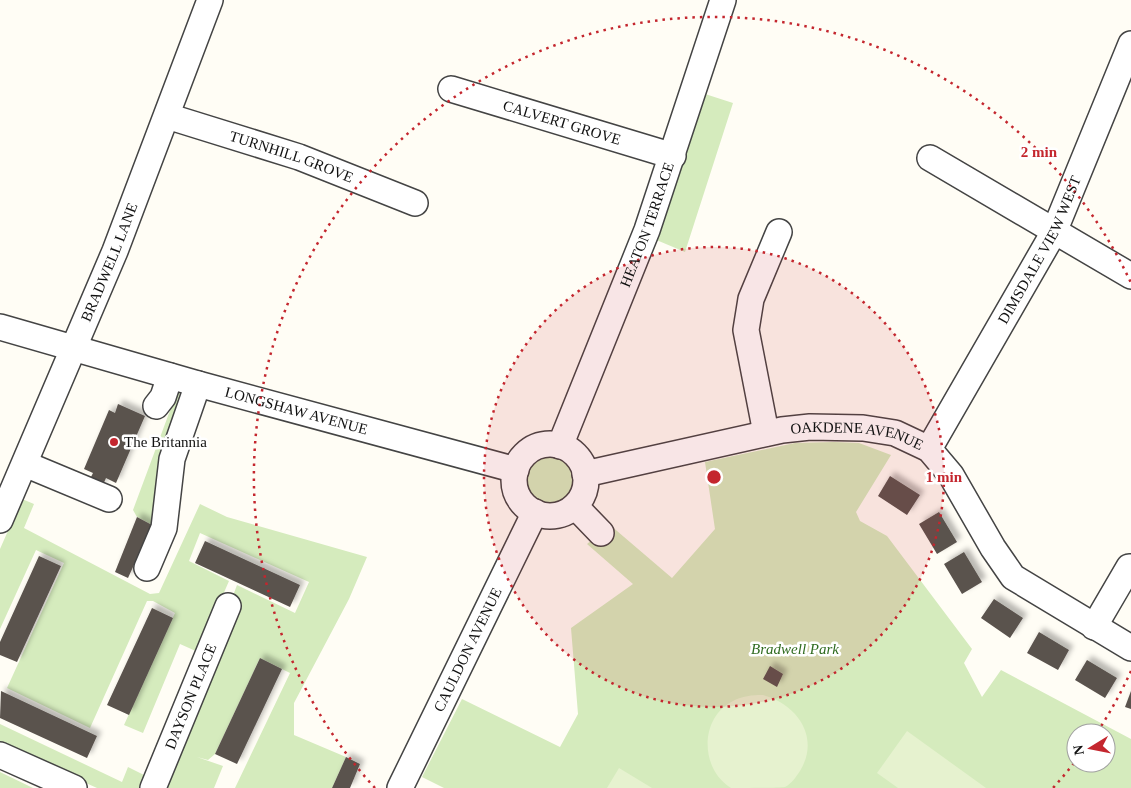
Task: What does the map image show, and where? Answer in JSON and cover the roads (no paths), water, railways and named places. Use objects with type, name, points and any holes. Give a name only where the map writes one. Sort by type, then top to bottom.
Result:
[{"type":"street","name":"BRADWELL LANE","points":[[0,520],[76,348],[167,116],[210,0]]},
{"type":"street","name":"HEATON TERRACE","points":[[560,446],[647,230],[723,0]]},
{"type":"street","name":"DIMSDALE VIEW WEST","points":[[929,449],[1054,232],[1131,44]]},
{"type":"street","name":"CALVERT GROVE","points":[[451,89],[673,156]]},
{"type":"street","name":"TURNHILL GROVE","points":[[167,116],[299,157],[415,203]]},
{"type":"street","points":[[930,158],[1131,276]]},
{"type":"street","points":[[766,433],[746,330],[751,299],[779,232]]},
{"type":"street","name":"LONGSHAW AVENUE","points":[[0,327],[198,384],[516,470]]},
{"type":"street","points":[[156,406],[163,398],[170,376]]},
{"type":"street","points":[[147,568],[164,528],[172,458],[198,384]]},
{"type":"street","name":"OAKDENE AVENUE","points":[[586,474],[766,433],[810,427],[863,428],[895,433],[929,449],[950,475],[993,548],[1013,577],[1131,648]]},
{"type":"street","points":[[542,446],[560,446],[572,452],[579,459],[586,474],[583,495],[575,506],[563,514],[554,516],[535,512],[520,499],[515,487],[516,470],[524,456],[530,451],[542,446]]},
{"type":"street","points":[[25,464],[109,499]]},
{"type":"street","points":[[575,506],[600,533]]},
{"type":"street","name":"CAULDON AVENUE","points":[[400,788],[535,512]]},
{"type":"street","points":[[1094,627],[1129,567]]},
{"type":"street","name":"DAYSON PLACE","points":[[153,788],[228,606]]},
{"type":"street","points":[[0,755],[74,788]]},
{"type":"place","name":"The Britannia","points":[[114,442]]},
{"type":"park label","name":"Bradwell Park","points":[[795,649]]}]
